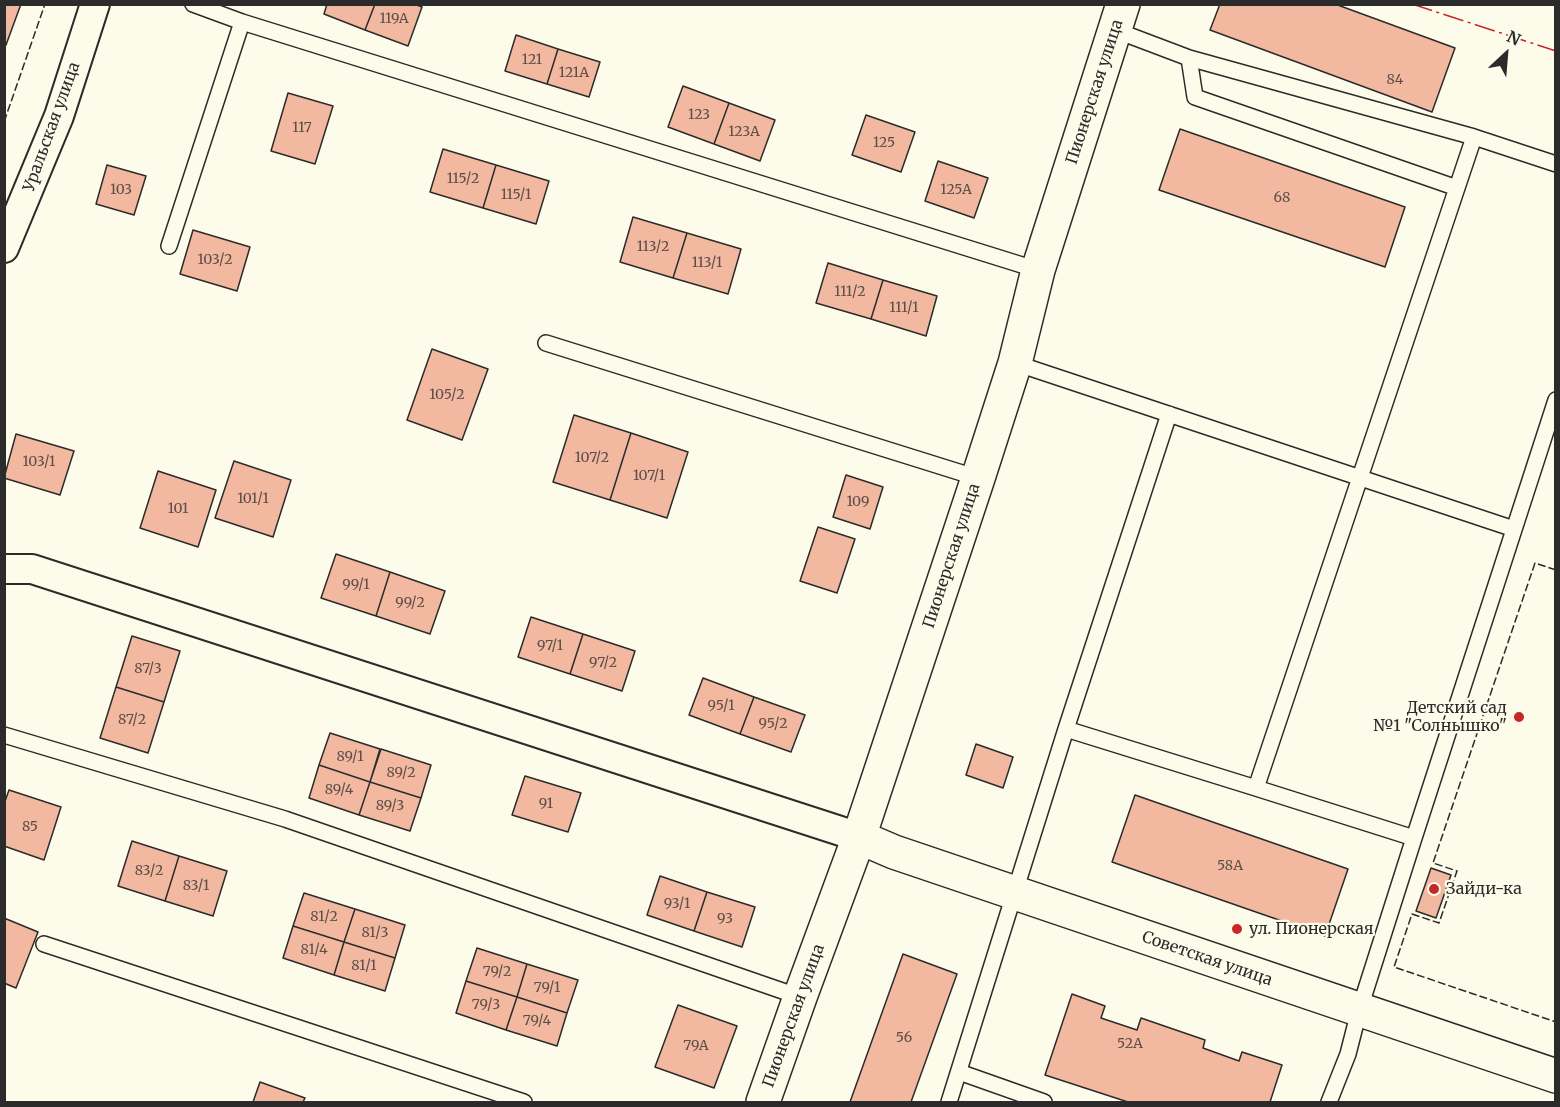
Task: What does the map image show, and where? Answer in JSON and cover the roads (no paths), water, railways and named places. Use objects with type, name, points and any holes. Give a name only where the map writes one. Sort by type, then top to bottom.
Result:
[{"type":"street","name":"Уральская улица","points":[[4,248],[59,116],[95,4]]},
{"type":"street","name":"Пионерская улица","points":[[763,1102],[859,837],[978,478],[1015,363],[1038,270],[1119,17]]},
{"type":"street","points":[[4,569],[32,569],[859,837]]},
{"type":"street","name":"Советская улица","points":[[859,837],[894,852],[1016,894],[1556,1076]]},
{"type":"lane","points":[[194,4],[242,22],[1038,270]]},
{"type":"lane","points":[[1119,17],[1189,58],[1474,136],[1556,164]]},
{"type":"lane","points":[[170,246],[242,22]]},
{"type":"lane","points":[[1189,58],[1195,97],[1457,188]]},
{"type":"lane","points":[[1256,788],[1474,136]]},
{"type":"lane","points":[[546,343],[978,478]]},
{"type":"lane","points":[[1015,363],[1514,529]]},
{"type":"lane","points":[[1329,1102],[1348,1054],[1359,1011],[1414,838],[1556,400]]},
{"type":"lane","points":[[949,1102],[1168,414]]},
{"type":"lane","points":[[1066,729],[1414,838]]},
{"type":"lane","points":[[4,735],[285,819],[800,997]]},
{"type":"lane","points":[[44,944],[524,1102]]},
{"type":"lane","points":[[959,1072],[1044,1102]]},
{"type":"place","name":"Детский сад №1 \"Солнышко\"","points":[[1519,717]]},
{"type":"place","name":"Зайди-ка","points":[[1434,889]]},
{"type":"place","name":"ул. Пионерская","points":[[1237,929]]}]
